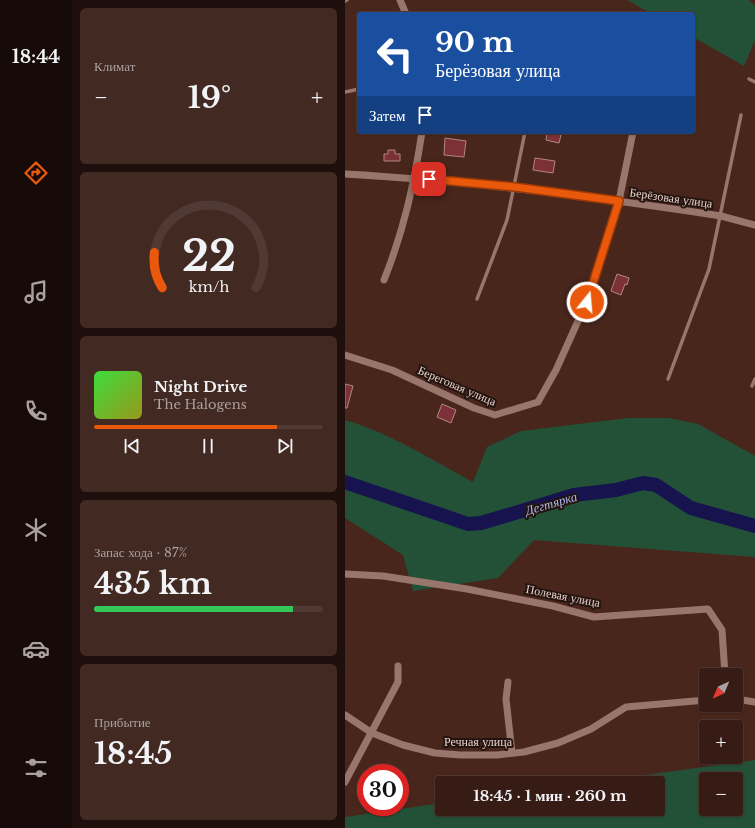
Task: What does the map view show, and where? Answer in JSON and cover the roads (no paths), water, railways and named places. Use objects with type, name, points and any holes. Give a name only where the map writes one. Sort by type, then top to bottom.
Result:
[{"type":"street","points":[[400,0],[405,12]]},
{"type":"street","points":[[384,280],[405,222],[415,178],[422,134]]},
{"type":"street","name":"Береговая улица","points":[[345,355],[392,370],[474,408],[495,415],[538,402],[556,370],[587,302],[619,201],[633,134]]},
{"type":"street","name":"Берёзовая улица","points":[[345,174],[415,178],[515,187],[721,216],[755,225]]},
{"type":"street","name":"Полевая улица","points":[[345,574],[383,576],[467,589],[553,606],[594,617],[708,609],[722,630],[725,668]]},
{"type":"street","points":[[345,782],[398,682],[398,666]]},
{"type":"street","points":[[509,682],[507,699],[512,753]]},
{"type":"street","points":[[743,700],[755,702]]},
{"type":"street","name":"Речная улица","points":[[345,715],[372,733],[403,745],[435,753],[461,756],[512,753],[558,743],[591,729],[626,707],[699,701]]},
{"type":"lane","points":[[749,79],[755,82]]},
{"type":"lane","points":[[345,92],[357,89]]},
{"type":"lane","points":[[668,379],[709,269],[741,115]]},
{"type":"lane","points":[[477,299],[507,220],[515,187],[525,134]]},
{"type":"lane","points":[[752,386],[755,379]]},
{"type":"waterway","name":"Дегтярка","points":[[345,482],[468,524],[481,523],[574,495],[616,490],[643,483],[656,485],[691,508],[755,526]]}]
